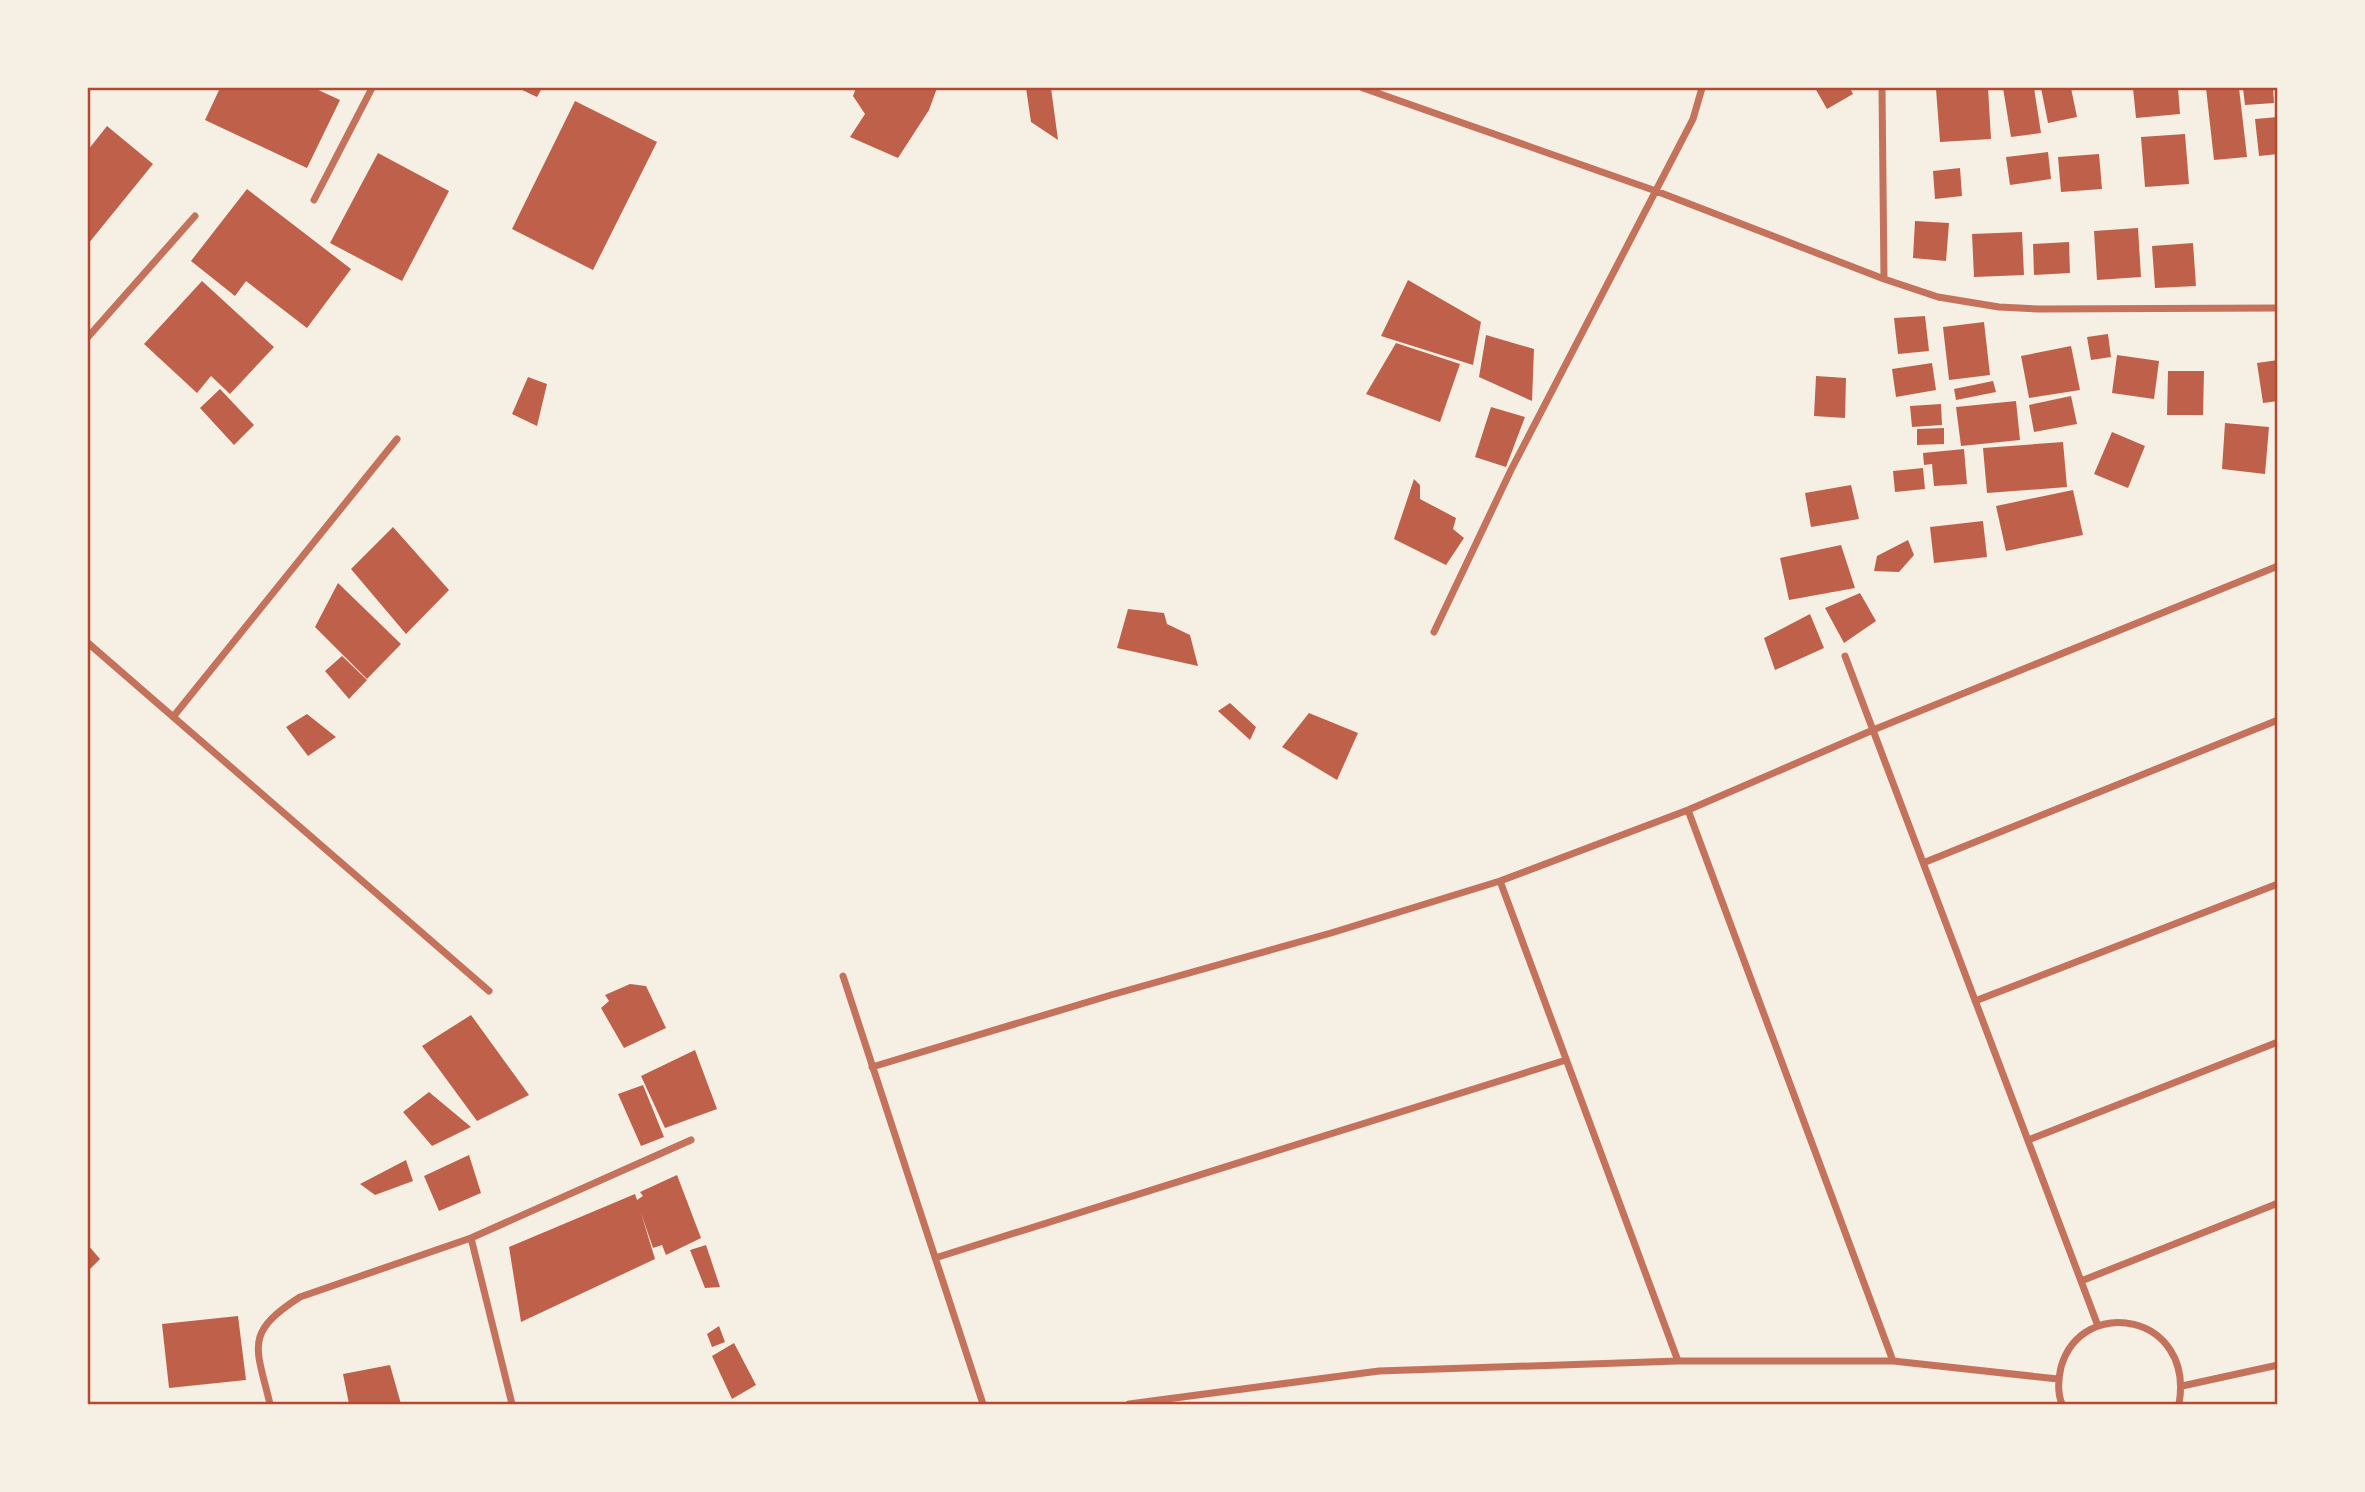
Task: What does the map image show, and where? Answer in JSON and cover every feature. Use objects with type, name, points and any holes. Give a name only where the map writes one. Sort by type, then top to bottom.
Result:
[{"type":"street","points":[[314,200],[372,88]]},
{"type":"street","points":[[1363,88],[1656,191],[1884,279],[1938,297],[1999,307],[2039,309],[2277,308]]},
{"type":"street","points":[[1434,632],[1511,470],[1693,119],[1702,88]]},
{"type":"street","points":[[1882,88],[1884,279]]},
{"type":"street","points":[[88,337],[195,216]]},
{"type":"street","points":[[173,717],[397,439]]},
{"type":"street","points":[[873,1067],[1500,881],[1688,810],[1873,730],[2277,566]]},
{"type":"street","points":[[88,643],[489,991]]},
{"type":"street","points":[[1844,656],[2098,1326]]},
{"type":"street","points":[[1923,863],[2277,720]]},
{"type":"street","points":[[1688,810],[1892,1361]]},
{"type":"street","points":[[1500,881],[1678,1361]]},
{"type":"street","points":[[1975,1000],[2277,884]]},
{"type":"street","points":[[843,976],[983,1405]]},
{"type":"street","points":[[2028,1140],[2277,1042]]},
{"type":"street","points":[[935,1258],[1566,1060]]},
{"type":"street","points":[[270,1405],[257,1351],[262,1328],[275,1313],[300,1297],[471,1238],[691,1140]]},
{"type":"street","points":[[2081,1281],[2277,1203]]},
{"type":"street","points":[[471,1238],[512,1405]]},
{"type":"street","points":[[2062,1405],[2058,1379],[2064,1356],[2078,1338],[2098,1326],[2122,1322],[2146,1328],[2165,1342],[2172,1352],[2178,1362],[2182,1385],[2179,1405]]},
{"type":"street","points":[[1129,1405],[1379,1371],[1678,1361],[1892,1361],[2058,1379]]},
{"type":"street","points":[[2182,1385],[2277,1365]]},
{"type":"building","points":[[220,88],[314,88],[340,100],[307,168],[205,120]]},
{"type":"building","points":[[518,88],[542,88],[537,97]]},
{"type":"building","points":[[856,88],[937,88],[929,110],[898,158],[850,137],[865,114],[853,96]]},
{"type":"building","points":[[1026,88],[1051,88],[1058,140],[1031,122]]},
{"type":"building","points":[[1815,88],[1850,88],[1853,94],[1827,109]]},
{"type":"building","points":[[1988,88],[1991,139],[1940,142],[1936,89]]},
{"type":"building","points":[[2003,88],[2034,88],[2041,133],[2011,137]]},
{"type":"building","points":[[2041,88],[2071,88],[2077,117],[2048,123]]},
{"type":"building","points":[[2133,88],[2178,88],[2180,114],[2136,118]]},
{"type":"building","points":[[2206,88],[2239,88],[2247,157],[2214,160]]},
{"type":"building","points":[[2243,88],[2273,88],[2274,103],[2245,105]]},
{"type":"building","points":[[575,101],[657,142],[593,270],[512,229]]},
{"type":"building","points":[[2278,117],[2278,154],[2259,156],[2255,119]]},
{"type":"building","points":[[107,126],[153,164],[88,244],[88,150]]},
{"type":"building","points":[[2185,134],[2189,184],[2145,187],[2141,137]]},
{"type":"building","points":[[2048,152],[2051,179],[2010,185],[2006,157]]},
{"type":"building","points":[[378,153],[449,191],[402,281],[330,243]]},
{"type":"building","points":[[2099,154],[2102,189],[2061,192],[2058,157]]},
{"type":"building","points":[[1960,168],[1962,196],[1935,199],[1933,171]]},
{"type":"building","points":[[247,189],[351,269],[307,328],[246,281],[235,296],[191,261]]},
{"type":"building","points":[[1915,221],[1949,223],[1946,261],[1913,258]]},
{"type":"building","points":[[2138,228],[2141,277],[2097,280],[2094,231]]},
{"type":"building","points":[[2022,232],[2024,275],[1974,277],[1972,234]]},
{"type":"building","points":[[2069,242],[2070,273],[2034,275],[2033,244]]},
{"type":"building","points":[[2193,243],[2196,286],[2155,288],[2152,246]]},
{"type":"building","points":[[1408,280],[1481,322],[1473,365],[1381,336]]},
{"type":"building","points":[[202,281],[274,347],[230,394],[211,376],[197,393],[144,344]]},
{"type":"building","points":[[1925,316],[1929,351],[1898,354],[1894,318]]},
{"type":"building","points":[[1984,322],[1990,375],[1949,380],[1943,327]]},
{"type":"building","points":[[2108,334],[2111,357],[2091,360],[2087,337]]},
{"type":"building","points":[[1486,335],[1534,349],[1532,401],[1479,377]]},
{"type":"building","points":[[1396,343],[1460,364],[1440,422],[1366,394]]},
{"type":"building","points":[[2071,346],[2080,390],[2029,398],[2021,356]]},
{"type":"building","points":[[2117,355],[2159,361],[2154,399],[2112,393]]},
{"type":"building","points":[[2278,360],[2278,401],[2263,403],[2257,363]]},
{"type":"building","points":[[1932,363],[1936,390],[1896,397],[1892,369]]},
{"type":"building","points":[[2168,371],[2204,371],[2203,415],[2167,415]]},
{"type":"building","points":[[1816,376],[1846,378],[1845,418],[1814,416]]},
{"type":"building","points":[[528,377],[547,384],[537,426],[512,414]]},
{"type":"building","points":[[1993,381],[1996,392],[1956,400],[1954,389]]},
{"type":"building","points":[[220,389],[254,425],[234,445],[200,408]]},
{"type":"building","points":[[2071,396],[2077,424],[2034,432],[2029,405]]},
{"type":"building","points":[[2016,401],[2020,440],[1961,446],[1956,407]]},
{"type":"building","points":[[1941,404],[1942,425],[1912,427],[1910,406]]},
{"type":"building","points":[[1491,407],[1525,417],[1506,467],[1475,457]]},
{"type":"building","points":[[2225,423],[2269,427],[2265,474],[2222,469]]},
{"type":"building","points":[[1944,428],[1944,444],[1917,445],[1917,429]]},
{"type":"building","points":[[2112,432],[2145,446],[2128,488],[2094,474]]},
{"type":"building","points":[[2063,442],[2067,487],[1987,493],[1983,448]]},
{"type":"building","points":[[1964,449],[1967,484],[1934,486],[1932,464],[1924,465],[1923,453]]},
{"type":"building","points":[[1923,468],[1925,489],[1895,492],[1893,471]]},
{"type":"building","points":[[1414,479],[1420,485],[1420,499],[1456,518],[1453,529],[1464,538],[1446,565],[1394,539]]},
{"type":"building","points":[[1851,485],[1859,519],[1811,527],[1805,493]]},
{"type":"building","points":[[2073,490],[2083,535],[2006,551],[1996,506]]},
{"type":"building","points":[[1983,521],[1987,557],[1934,563],[1930,527]]},
{"type":"building","points":[[393,527],[449,590],[406,634],[351,569]]},
{"type":"building","points":[[1908,540],[1914,555],[1899,572],[1874,571],[1877,556]]},
{"type":"building","points":[[1841,545],[1855,588],[1789,600],[1780,558]]},
{"type":"building","points":[[338,583],[401,644],[367,679],[315,627]]},
{"type":"building","points":[[1860,593],[1876,621],[1844,643],[1825,608]]},
{"type":"building","points":[[1128,609],[1164,613],[1167,624],[1190,635],[1198,666],[1117,648]]},
{"type":"building","points":[[1810,614],[1824,648],[1775,670],[1764,638]]},
{"type":"building","points":[[342,656],[367,680],[349,699],[325,671]]},
{"type":"building","points":[[1230,703],[1256,727],[1250,740],[1218,711]]},
{"type":"building","points":[[1309,713],[1358,733],[1337,780],[1282,747]]},
{"type":"building","points":[[307,714],[336,737],[308,756],[286,727]]},
{"type":"building","points":[[630,984],[646,986],[666,1028],[624,1048],[601,1008],[609,1001],[605,995]]},
{"type":"building","points":[[471,1015],[529,1095],[477,1121],[422,1046]]},
{"type":"building","points":[[695,1050],[717,1109],[665,1128],[641,1076]]},
{"type":"building","points":[[643,1085],[664,1137],[641,1146],[618,1094]]},
{"type":"building","points":[[429,1092],[471,1127],[432,1146],[403,1112]]},
{"type":"building","points":[[469,1155],[481,1193],[439,1211],[424,1176]]},
{"type":"building","points":[[406,1160],[413,1181],[375,1195],[360,1184]]},
{"type":"building","points":[[677,1175],[701,1238],[666,1255],[662,1245],[653,1248],[641,1213],[655,1259],[521,1322],[509,1247],[635,1194],[637,1200],[643,1196],[640,1192]]},
{"type":"building","points":[[88,1245],[100,1259],[88,1271]]},
{"type":"building","points":[[706,1245],[720,1287],[705,1288],[690,1250]]},
{"type":"building","points":[[238,1316],[246,1380],[169,1388],[162,1324]]},
{"type":"building","points":[[719,1326],[725,1342],[712,1347],[707,1334]]},
{"type":"building","points":[[734,1343],[756,1385],[732,1399],[712,1356]]},
{"type":"building","points":[[390,1365],[401,1404],[349,1404],[343,1374]]}]
